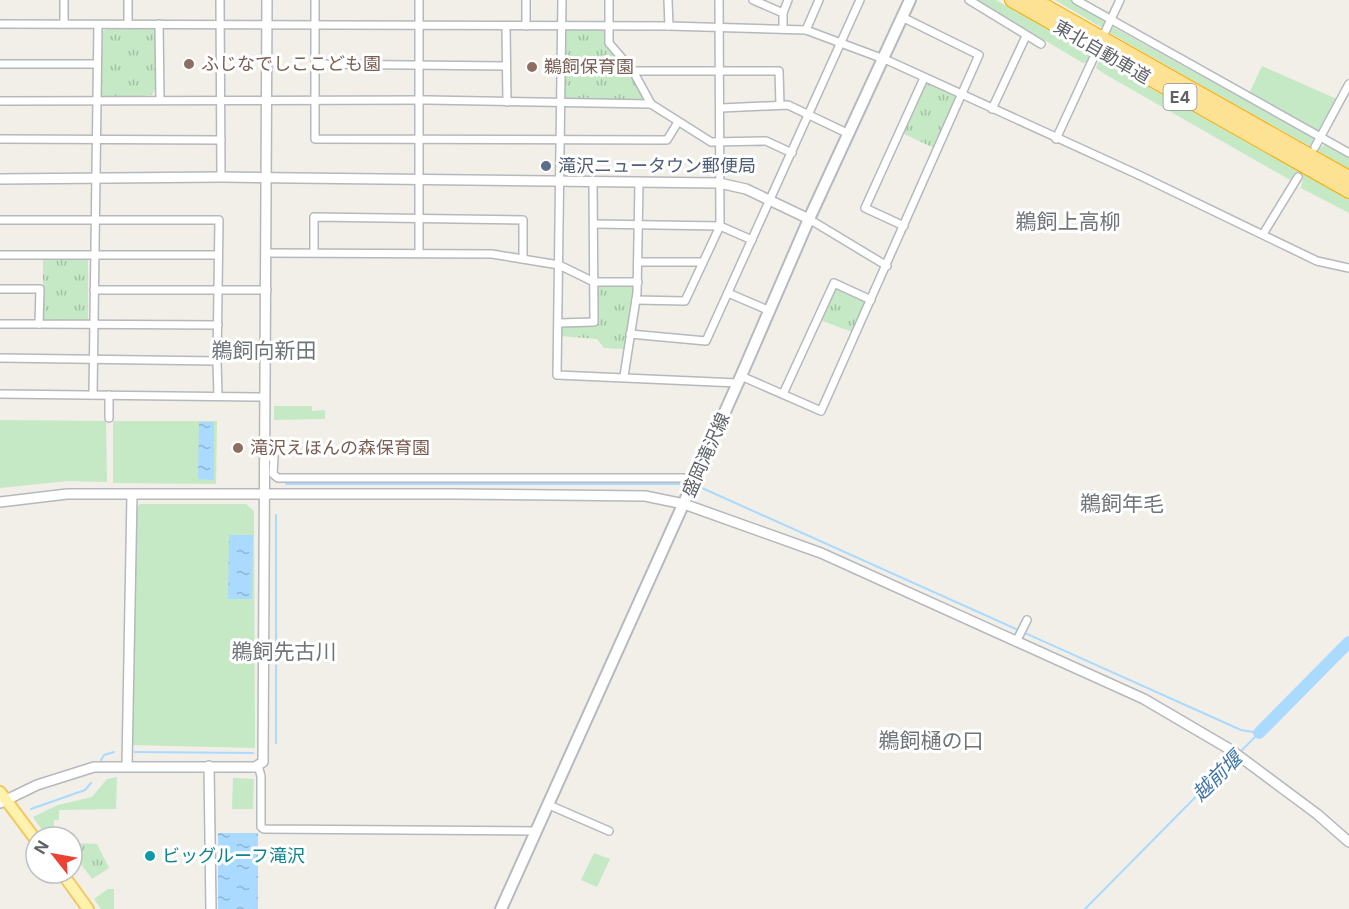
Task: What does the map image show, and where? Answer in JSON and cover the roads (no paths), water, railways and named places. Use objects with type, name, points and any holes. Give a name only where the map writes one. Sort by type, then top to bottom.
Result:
[{"type":"highway","name":"東北自動車道","points":[[1012,0],[1349,191]]},
{"type":"highway","name":"東北自動車道","points":[[1034,0],[1349,178]]},
{"type":"main road","name":"盛岡滝沢線","points":[[502,909],[696,478],[809,219],[910,0]]},
{"type":"main road","points":[[2,798],[24,825]]},
{"type":"main road","points":[[70,885],[84,907]]},
{"type":"street","points":[[64,0],[64,24]]},
{"type":"street","points":[[128,0],[128,24]]},
{"type":"street","points":[[220,0],[221,177]]},
{"type":"street","points":[[2,798],[81,770],[127,765],[255,767],[263,762],[267,0]]},
{"type":"street","points":[[315,0],[315,139],[667,140],[678,122]]},
{"type":"street","points":[[419,0],[419,253]]},
{"type":"street","points":[[526,0],[526,26]]},
{"type":"street","points":[[562,0],[557,375],[624,376],[663,381],[740,379],[783,394],[820,411],[887,266],[979,55],[902,17]]},
{"type":"street","points":[[609,0],[609,43],[633,71],[651,104],[711,142],[766,141],[792,153]]},
{"type":"street","points":[[668,0],[669,26]]},
{"type":"street","points":[[636,300],[685,301],[720,226],[722,195],[719,183],[721,108],[719,0]]},
{"type":"street","points":[[753,0],[783,14]]},
{"type":"street","points":[[783,29],[783,14],[788,0]]},
{"type":"street","points":[[806,30],[819,0]]},
{"type":"street","points":[[630,334],[706,341],[860,0]]},
{"type":"street","points":[[969,0],[1041,44]]},
{"type":"street","points":[[1076,0],[1349,153]]},
{"type":"street","points":[[1105,32],[1120,0]]},
{"type":"street","points":[[0,24],[669,26],[806,30],[882,58],[992,110],[1131,171],[1317,261],[1349,268]]},
{"type":"street","points":[[159,24],[160,100]]},
{"type":"street","points":[[93,395],[93,254],[98,25]]},
{"type":"street","points":[[506,27],[507,102]]},
{"type":"street","points":[[992,110],[1026,36]]},
{"type":"street","points":[[1056,139],[1093,59]]},
{"type":"street","points":[[0,64],[97,64]]},
{"type":"street","points":[[315,64],[507,66]]},
{"type":"street","points":[[633,71],[719,73],[779,71],[780,105]]},
{"type":"street","points":[[904,226],[865,208],[924,78]]},
{"type":"street","points":[[1315,147],[1349,84]]},
{"type":"street","points":[[0,101],[420,100],[651,104]]},
{"type":"street","points":[[721,108],[788,105],[849,134]]},
{"type":"street","points":[[0,139],[221,140]]},
{"type":"street","points":[[1263,234],[1298,177]]},
{"type":"street","points":[[0,179],[419,178],[719,183],[746,189],[771,200],[809,219],[887,266]]},
{"type":"street","points":[[559,323],[594,322],[593,182]]},
{"type":"street","points":[[624,376],[638,282],[639,183]]},
{"type":"street","points":[[314,252],[314,217],[523,220],[523,259]]},
{"type":"street","points":[[0,220],[219,220],[218,396]]},
{"type":"street","points":[[594,224],[720,226],[752,240]]},
{"type":"street","points":[[266,253],[492,254],[558,265],[594,282],[638,282]]},
{"type":"street","points":[[0,255],[219,255]]},
{"type":"street","points":[[638,262],[703,262]]},
{"type":"street","points":[[783,394],[834,283],[871,300]]},
{"type":"street","points":[[0,289],[40,289],[39,324]]},
{"type":"street","points":[[94,290],[267,290]]},
{"type":"street","points":[[728,293],[770,311]]},
{"type":"street","points":[[0,324],[218,325]]},
{"type":"street","points":[[0,358],[218,361]]},
{"type":"street","points":[[0,394],[265,397]]},
{"type":"street","points":[[109,395],[109,418]]},
{"type":"street","points":[[265,457],[274,457],[273,474],[278,478],[696,478]]},
{"type":"street","points":[[0,502],[67,494],[265,494],[645,496],[684,504],[821,553],[1020,635],[1144,699],[1238,755],[1317,814],[1349,842]]},
{"type":"street","points":[[127,765],[132,495]]},
{"type":"street","points":[[1020,635],[1027,620]]},
{"type":"street","points":[[209,766],[211,909]]},
{"type":"street","points":[[255,767],[259,769],[261,776],[261,827],[264,829],[537,831]]},
{"type":"street","points":[[549,805],[609,831]]},
{"type":"water","points":[[199,422],[214,422],[214,480],[198,479]]},
{"type":"water","points":[[229,535],[253,535],[252,599],[228,599]]},
{"type":"water","points":[[218,833],[258,833],[258,909],[218,909]]},
{"type":"waterway","points":[[286,484],[680,484]]},
{"type":"waterway","points":[[702,488],[1241,730],[1259,733]]},
{"type":"waterway","points":[[276,515],[276,743]]},
{"type":"waterway","name":"越前堰","points":[[1259,733],[1349,642]]},
{"type":"waterway","name":"越前堰","points":[[1239,753],[1258,734]]},
{"type":"waterway","points":[[101,760],[104,755],[114,752]]},
{"type":"waterway","points":[[135,752],[253,753]]},
{"type":"waterway","name":"越前堰","points":[[1085,909],[1235,757]]},
{"type":"waterway","points":[[31,809],[85,790],[91,783]]},
{"type":"place","name":"ふじなでしここども園","points":[[189,64]]},
{"type":"place","name":"鵜飼保育園","points":[[532,67]]},
{"type":"place","name":"滝沢ニュータウン郵便局","points":[[546,166]]},
{"type":"place","name":"滝沢えほんの森保育園","points":[[238,448]]},
{"type":"place","name":"ビッグルーフ滝沢","points":[[150,856]]},
{"type":"district","name":"鵜飼上高柳","points":[[1068,222]]},
{"type":"district","name":"鵜飼向新田","points":[[264,351]]},
{"type":"district","name":"鵜飼年毛","points":[[1122,504]]},
{"type":"district","name":"鵜飼先古川","points":[[284,652]]},
{"type":"district","name":"鵜飼樋の口","points":[[931,741]]}]
